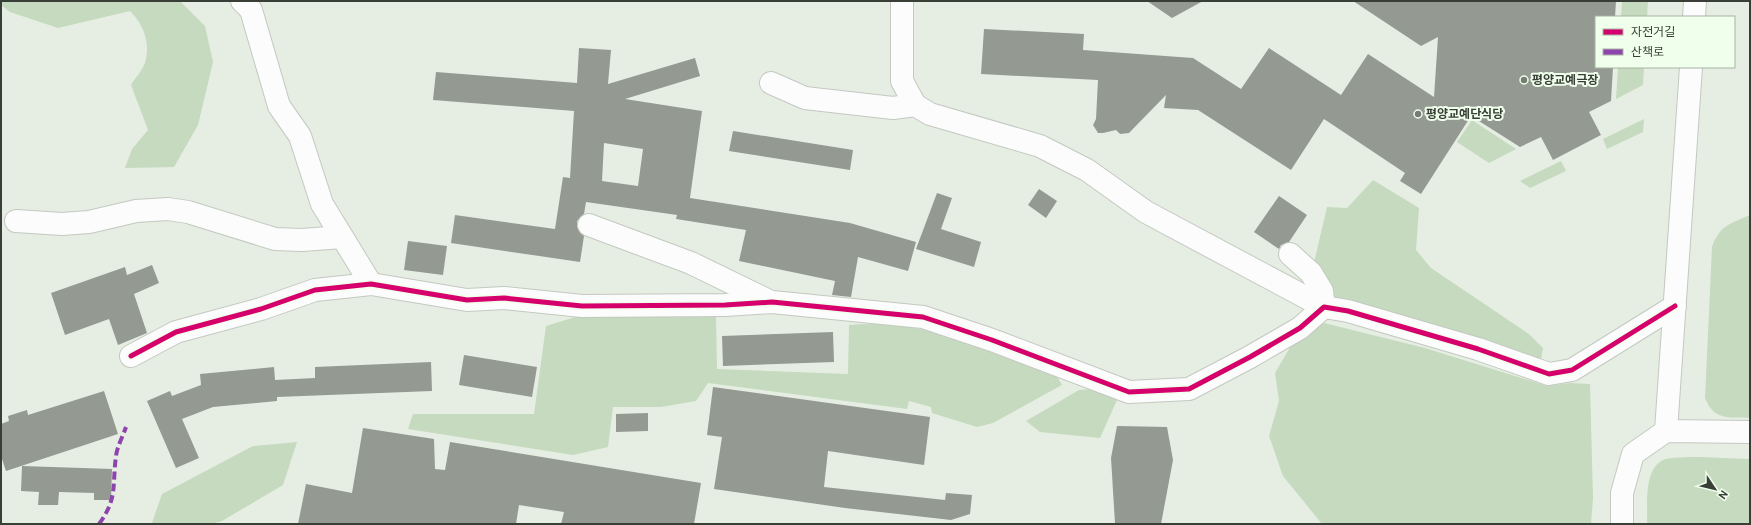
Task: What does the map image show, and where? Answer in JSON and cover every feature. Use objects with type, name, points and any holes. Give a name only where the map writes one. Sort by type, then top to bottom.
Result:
[{"type":"street","points":[[242,1],[251,10],[279,106],[300,136],[322,204],[371,284]]},
{"type":"street","points":[[902,1],[902,81],[915,105],[930,114],[1040,146],[1087,170],[1146,212],[1324,307],[1348,311],[1478,349],[1550,374],[1572,370],[1675,306]]},
{"type":"street","points":[[1694,16],[1695,1]]},
{"type":"street","points":[[1666,431],[1691,68]]},
{"type":"street","points":[[771,83],[805,98],[893,108],[915,105]]},
{"type":"street","points":[[16,221],[62,224],[89,222],[136,211],[168,209],[188,212],[275,239],[302,240],[342,237]]},
{"type":"street","points":[[589,224],[691,263],[772,302]]},
{"type":"street","points":[[1290,254],[1312,273],[1322,291],[1324,307]]},
{"type":"street","points":[[131,356],[176,332],[261,309],[315,290],[371,284],[467,300],[504,298],[582,306],[725,305],[772,302],[923,317],[992,340],[1129,392],[1188,389],[1250,357],[1300,328],[1324,307]]},
{"type":"street","points":[[1622,524],[1622,493],[1633,454],[1666,431],[1750,432]]},
{"type":"green space","points":[[1,1],[180,1],[205,26],[213,62],[198,125],[174,167],[125,168],[132,149],[148,130],[131,85],[145,63],[147,56],[147,42],[139,22],[130,11],[58,28],[10,12],[1,5]]},
{"type":"green space","points":[[1622,1],[1648,1],[1647,16],[1621,16]]},
{"type":"green space","points":[[1618,68],[1644,68],[1643,85],[1616,99]]},
{"type":"green space","points":[[1644,119],[1643,132],[1607,149],[1603,139]]},
{"type":"green space","points":[[1472,120],[1516,149],[1489,163],[1457,142]]},
{"type":"green space","points":[[1561,161],[1566,171],[1530,188],[1520,181]]},
{"type":"green space","points":[[1373,180],[1419,208],[1416,250],[1431,268],[1529,334],[1543,348],[1541,359],[1337,300],[1313,267],[1327,207],[1347,208]]},
{"type":"green space","points":[[1750,215],[1750,418],[1729,417],[1713,411],[1705,398],[1712,247],[1718,234],[1726,226]]},
{"type":"green space","points":[[585,314],[716,316],[717,369],[848,374],[849,325],[876,324],[902,326],[928,331],[979,345],[1055,373],[1062,385],[993,423],[977,427],[932,413],[931,407],[909,401],[907,409],[708,383],[696,401],[661,407],[613,407],[608,447],[573,455],[408,429],[413,414],[534,414],[546,326]]},
{"type":"green space","points":[[1324,323],[1425,348],[1547,386],[1570,383],[1590,384],[1593,498],[1591,524],[1322,524],[1283,476],[1269,436],[1279,401],[1275,373],[1295,339]]},
{"type":"green space","points":[[1092,389],[1117,400],[1100,438],[1040,432],[1026,421],[1079,390]]},
{"type":"green space","points":[[297,442],[283,485],[222,521],[211,524],[152,523],[162,494],[253,446]]},
{"type":"green space","points":[[1700,457],[1750,459],[1750,524],[1647,524],[1649,480],[1657,465],[1666,459]]},
{"type":"building","points":[[1147,1],[1203,1],[1172,18]]},
{"type":"building","points":[[1353,1],[1616,1],[1615,16],[1595,16],[1595,68],[1613,68],[1611,101],[1589,112],[1601,135],[1553,160],[1541,137],[1520,147],[1471,116],[1421,194],[1400,181],[1405,173],[1324,119],[1291,170],[1198,110],[1164,108],[1166,95],[1129,133],[1120,134],[1116,130],[1098,133],[1093,125],[1096,119],[1098,80],[981,74],[984,29],[1084,34],[1083,50],[1193,58],[1241,89],[1269,48],[1341,95],[1368,54],[1434,97],[1438,37],[1421,46]]},
{"type":"building","points":[[579,48],[611,50],[608,84],[695,58],[700,76],[625,99],[702,111],[690,198],[850,223],[916,242],[908,271],[858,257],[851,297],[832,295],[835,281],[739,261],[746,230],[676,219],[677,215],[586,202],[584,214],[577,221],[577,227],[584,236],[580,262],[451,243],[455,215],[555,229],[563,177],[570,178],[574,111],[433,100],[436,72],[577,83]],"holes":[[[604,143],[643,149],[638,186],[602,181]]]},
{"type":"building","points":[[733,131],[853,150],[850,170],[729,151]]},
{"type":"building","points":[[1039,189],[1057,201],[1046,218],[1028,205]]},
{"type":"building","points":[[937,193],[952,198],[941,229],[981,242],[974,267],[916,249]]},
{"type":"building","points":[[1279,196],[1307,215],[1289,242],[1281,245],[1279,249],[1254,232]]},
{"type":"building","points":[[408,241],[447,246],[443,275],[404,270]]},
{"type":"building","points":[[152,265],[159,283],[134,294],[147,333],[118,345],[109,319],[65,335],[51,293],[125,267],[127,275]]},
{"type":"building","points":[[833,332],[834,362],[723,366],[722,336]]},
{"type":"building","points":[[464,355],[537,367],[532,397],[459,385]]},
{"type":"building","points":[[431,362],[432,391],[277,397],[277,401],[213,407],[182,419],[199,458],[176,468],[147,401],[170,391],[172,396],[201,385],[200,374],[274,367],[275,380],[315,378],[315,367]]},
{"type":"building","points":[[713,387],[930,417],[924,465],[828,451],[824,487],[945,500],[946,493],[972,495],[970,514],[951,520],[845,508],[714,489],[722,437],[707,435]]},
{"type":"building","points":[[104,391],[118,434],[6,471],[1,456],[1,424],[9,421],[8,416],[27,410],[28,415]]},
{"type":"building","points":[[648,413],[648,431],[616,432],[616,414]]},
{"type":"building","points":[[1117,426],[1167,427],[1173,460],[1161,524],[1115,523],[1111,458]]},
{"type":"building","points":[[363,428],[434,439],[435,469],[445,470],[450,442],[701,483],[694,524],[561,524],[564,512],[519,505],[516,524],[298,524],[306,484],[352,493]]},
{"type":"building","points":[[22,466],[112,469],[111,500],[94,500],[94,493],[59,492],[58,505],[38,505],[39,492],[21,491]]},
{"type":"marked path","points":[[99,524],[112,499],[117,453],[126,427]]},
{"type":"cycle path","points":[[131,356],[176,332],[261,309],[315,290],[371,284],[467,300],[504,298],[582,306],[725,305],[772,302],[923,317],[992,340],[1129,392],[1189,389],[1250,357],[1300,328],[1324,307],[1348,311],[1478,349],[1549,374],[1572,370],[1675,306]]},
{"type":"place","name":"평양교예극장","points":[[1524,80]]},
{"type":"place","name":"평양교예단식당","points":[[1418,114]]}]
